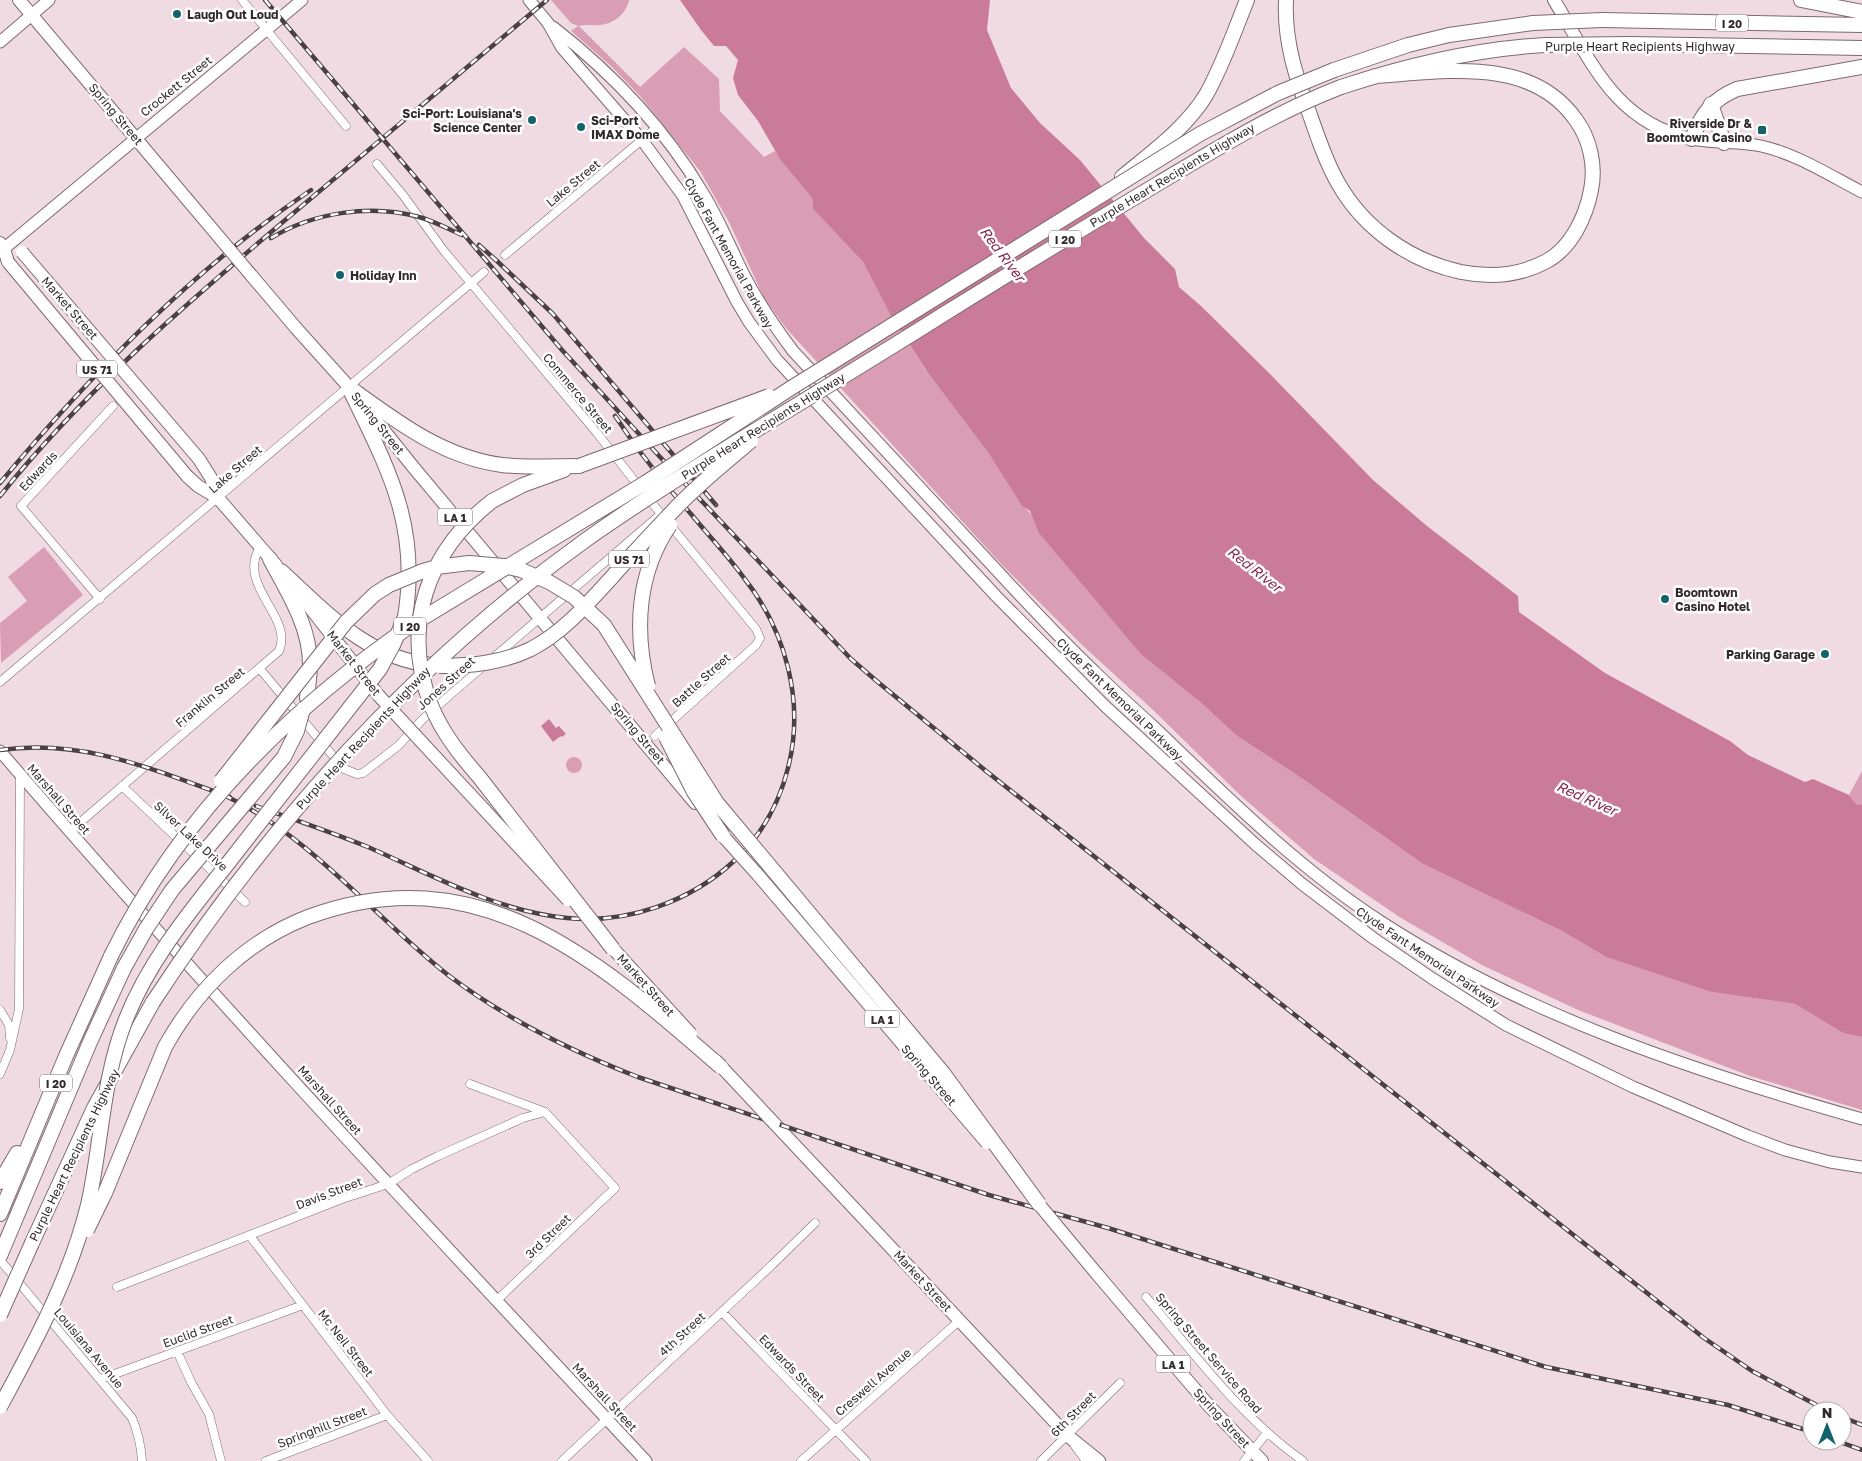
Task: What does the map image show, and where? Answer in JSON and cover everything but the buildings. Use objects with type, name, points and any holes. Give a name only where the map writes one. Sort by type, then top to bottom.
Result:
[{"type":"highway","points":[[1286,0],[1286,29],[1296,79],[1327,162],[1344,192],[1373,227],[1397,246],[1423,260],[1449,269],[1481,276],[1504,276],[1528,270],[1549,260],[1566,245],[1582,222],[1589,203],[1593,181],[1591,159],[1585,132],[1570,111],[1552,95],[1524,80],[1487,72],[1451,70],[1375,76]]},
{"type":"highway","points":[[1801,0],[1862,12]]},
{"type":"highway","points":[[1097,197],[1150,155],[1183,124],[1205,96],[1223,62],[1246,3]]},
{"type":"highway","name":"Purple Heart Recipients Highway","points":[[1,1212],[90,1000],[111,956],[139,903],[197,818],[293,718],[335,681],[413,624],[645,482],[791,388],[1200,134],[1258,102],[1334,70],[1408,45],[1450,35],[1533,23],[1602,20],[1862,25]]},
{"type":"highway","name":"Purple Heart Recipients Highway","points":[[0,1315],[94,1108],[154,1002],[202,929],[272,837],[329,771],[419,677],[484,619],[581,543],[664,487],[796,404],[1041,254],[1266,120],[1341,87],[1437,59],[1545,45],[1630,44],[1862,48]]},
{"type":"highway","points":[[1692,139],[1698,122],[1711,104],[1725,94],[1751,85],[1862,67]]},
{"type":"highway","points":[[1711,104],[1724,143]]},
{"type":"highway","points":[[349,387],[408,430],[454,453],[500,464],[579,466]]},
{"type":"highway","points":[[0,1407],[44,1325],[63,1283],[75,1250],[92,1185],[110,1069],[118,1039],[137,995],[166,944],[380,670],[406,617],[409,597],[409,551],[397,496],[386,464],[349,387]]},
{"type":"highway","points":[[613,950],[480,778],[460,756],[444,732],[431,706],[423,679],[419,653],[421,616],[426,591],[434,569],[444,551],[465,524],[492,501],[523,484],[579,466],[791,388]]},
{"type":"highway","name":"US 71","points":[[281,572],[332,618],[353,634],[382,652],[398,659],[416,664],[465,666],[502,659],[530,649],[549,638],[577,614],[683,500],[796,404]]},
{"type":"highway","points":[[709,478],[671,523],[659,541],[642,589],[640,630],[644,671],[662,730],[694,792],[723,836]]},
{"type":"highway","points":[[0,1258],[90,1042],[124,968],[150,922],[172,890],[284,757],[297,731],[306,698],[310,663],[308,648],[295,607],[270,559]]},
{"type":"highway","points":[[197,818],[212,793],[340,630],[359,608],[375,594],[407,576],[453,564],[487,563],[536,576],[574,597],[604,625],[717,803],[943,1073],[1039,1204]]},
{"type":"highway","points":[[75,1250],[101,1202],[166,1047],[176,1027],[193,1003],[225,970],[259,943],[298,922],[338,907],[388,899],[422,898],[473,906],[514,919],[560,942],[602,968],[644,1000],[721,1067]]},
{"type":"highway","points":[[0,1182],[57,1080]]},
{"type":"main road","name":"Spring Street","points":[[18,0],[296,328],[349,387],[414,468],[723,836],[1039,1204],[1210,1407],[1248,1456],[1262,1461]]},
{"type":"main road","points":[[0,42],[49,0]]},
{"type":"main road","name":"Crockett Street","points":[[3,252],[302,0]]},
{"type":"main road","name":"Clyde Fant Memorial Parkway","points":[[528,0],[548,23],[597,64],[624,91],[684,164],[720,223],[760,305],[793,351],[991,564],[1087,664],[1257,826],[1306,867],[1383,923],[1443,959],[1517,997],[1618,1039],[1686,1064],[1862,1120]]},
{"type":"main road","points":[[1554,0],[1605,82],[1621,103],[1638,116],[1658,128],[1692,139],[1753,145],[1784,153],[1862,192]]},
{"type":"main road","name":"Clyde Fant Memorial Parkway","points":[[548,23],[562,48],[642,140],[683,196],[737,302],[776,360],[1045,647],[1105,706],[1255,844],[1302,884],[1373,938],[1433,979],[1522,1033],[1633,1087],[1748,1136],[1805,1156],[1862,1167]]},
{"type":"main road","name":"Market Street","points":[[3,252],[22,252],[199,459],[211,478],[218,498]]},
{"type":"main road","name":"Market Street","points":[[3,252],[186,476],[218,498],[281,572],[380,696],[721,1067],[1068,1436]]},
{"type":"main road","name":"Marshall Street","points":[[0,751],[69,832],[388,1184],[646,1461]]},
{"type":"main road","points":[[1068,1436],[1099,1461]]},
{"type":"street","points":[[242,0],[346,126]]},
{"type":"street","name":"Lake Street","points":[[505,255],[656,128]]},
{"type":"street","name":"Commerce Street","points":[[377,164],[471,284],[598,433],[661,514],[756,629],[760,638]]},
{"type":"street","name":"Lake Street","points":[[0,682],[484,272]]},
{"type":"street","name":"Edwards","points":[[100,599],[21,506],[113,406]]},
{"type":"street","name":"Jones Street","points":[[260,668],[344,769],[350,772],[363,773],[398,746],[423,719],[661,514]]},
{"type":"street","name":"Franklin Street","points":[[69,832],[279,651],[283,637],[281,630],[256,580],[254,570],[260,548]]},
{"type":"street","name":"Battle Street","points":[[655,736],[756,646],[760,638]]},
{"type":"street","points":[[0,1074],[10,1050],[19,1009],[20,776]]},
{"type":"street","name":"Silver Lake Drive","points":[[122,786],[245,902]]},
{"type":"street","points":[[0,1010],[9,1025],[10,1050]]},
{"type":"street","points":[[470,1084],[545,1112]]},
{"type":"street","name":"Davis Street","points":[[117,1287],[342,1199],[388,1184],[412,1168],[438,1156],[523,1118],[545,1112]]},
{"type":"street","name":"3rd Street","points":[[496,1301],[615,1188],[545,1112]]},
{"type":"street","name":"4th Street","points":[[562,1461],[815,1223]]},
{"type":"street","name":"Mc Neil Street","points":[[250,1236],[387,1415],[428,1461]]},
{"type":"street","name":"Louisiana Avenue","points":[[0,1258],[132,1418],[138,1432],[142,1461]]},
{"type":"street","name":"Spring Street Service Road","points":[[1146,1297],[1234,1400],[1267,1433],[1303,1461]]},
{"type":"street","name":"Euclid Street","points":[[101,1379],[303,1305]]},
{"type":"street","name":"Edwards Street","points":[[722,1312],[866,1461]]},
{"type":"street","name":"Creswell Avenue","points":[[801,1461],[960,1320]]},
{"type":"street","points":[[177,1351],[191,1382],[209,1414],[221,1461]]},
{"type":"street","name":"6th Street","points":[[1041,1461],[1120,1383]]},
{"type":"street","name":"Springhill Street","points":[[266,1461],[387,1415]]},
{"type":"street","points":[[1248,1456],[1267,1433]]},
{"type":"street","name":"Market Street","points":[[1068,1436],[1086,1461]]},
{"type":"shaded area","points":[[551,0],[629,0],[622,14],[610,23],[579,26],[640,87],[684,47],[719,79],[720,111],[764,157],[775,151],[812,198],[813,209],[863,262],[891,316],[925,369],[989,454],[1019,501],[1198,700],[1237,736],[1297,775],[1423,864],[1562,931],[1606,957],[1711,992],[1795,1004],[1843,1033],[1862,1037],[1862,1110],[1750,1076],[1578,1010],[1482,965],[1401,918],[1314,859],[1241,796],[1151,708],[1082,645],[1003,566],[785,327],[764,298],[729,222],[700,171],[640,96],[612,67],[571,31],[578,26],[571,23]]},
{"type":"shaded area","points":[[44,547],[83,595],[1,663],[0,623],[27,601],[8,577]]},
{"type":"shaded area","points":[[571,757],[577,757],[582,762],[580,771],[571,773],[566,768],[566,762]]},
{"type":"shaded area","points":[[1862,771],[1862,804],[1857,805],[1849,795]]},
{"type":"water","name":"Red River","points":[[680,0],[990,0],[987,30],[1011,88],[1040,123],[1080,160],[1144,238],[1175,269],[1179,287],[1269,373],[1373,480],[1427,526],[1518,596],[1519,612],[1605,673],[1730,741],[1748,755],[1805,782],[1813,779],[1849,795],[1857,805],[1862,804],[1862,1037],[1843,1033],[1795,1004],[1711,992],[1606,957],[1562,931],[1423,864],[1297,775],[1237,736],[1198,700],[1141,654],[1039,533],[1030,511],[1022,506],[989,454],[928,373],[891,316],[863,262],[813,209],[812,198],[780,159],[758,121],[738,95],[733,78],[738,60],[726,46],[714,46]]},
{"type":"water","points":[[549,719],[556,728],[559,726],[566,734],[553,742],[541,726]]},
{"type":"railway","points":[[265,0],[562,350],[851,659],[986,771],[1704,1338],[1752,1371],[1809,1401]]},
{"type":"railway","points":[[0,496],[66,420],[175,315],[547,0]]},
{"type":"railway","points":[[0,483],[70,402],[107,363],[184,289],[267,221],[311,190]]},
{"type":"railway","points":[[271,238],[306,222],[343,213],[362,211],[382,211],[419,217],[462,235]]},
{"type":"railway","points":[[479,245],[553,314],[716,505]]},
{"type":"railway","points":[[256,806],[368,847],[440,880],[490,900],[515,908],[567,918],[590,919],[612,917],[635,913],[678,899],[717,875],[744,851],[768,819],[780,794],[793,743],[793,693],[781,644],[759,599],[744,578],[656,472],[615,416]]},
{"type":"railway","points":[[0,750],[31,747],[61,748],[89,752],[146,767],[230,797]]},
{"type":"railway","points":[[224,795],[256,813],[314,855],[420,952],[470,991],[540,1033],[638,1077],[989,1195],[1108,1228],[1546,1367],[1728,1405],[1802,1429]]},
{"type":"railway","points":[[1852,1421],[1862,1425]]},
{"type":"railway","points":[[1852,1446],[1862,1450]]},
{"type":"place","name":"Laugh Out Loud","points":[[177,14]]},
{"type":"place","name":"Sci-Port: Louisiana's Science Center","points":[[532,120]]},
{"type":"place","name":"Sci-Port IMAX Dome","points":[[581,127]]},
{"type":"place","name":"Riverside Dr & Boomtown Casino","points":[[1762,130]]},
{"type":"place","name":"Holiday Inn","points":[[340,275]]},
{"type":"place","name":"Boomtown Casino Hotel","points":[[1665,599]]},
{"type":"place","name":"Parking Garage","points":[[1825,654]]}]
